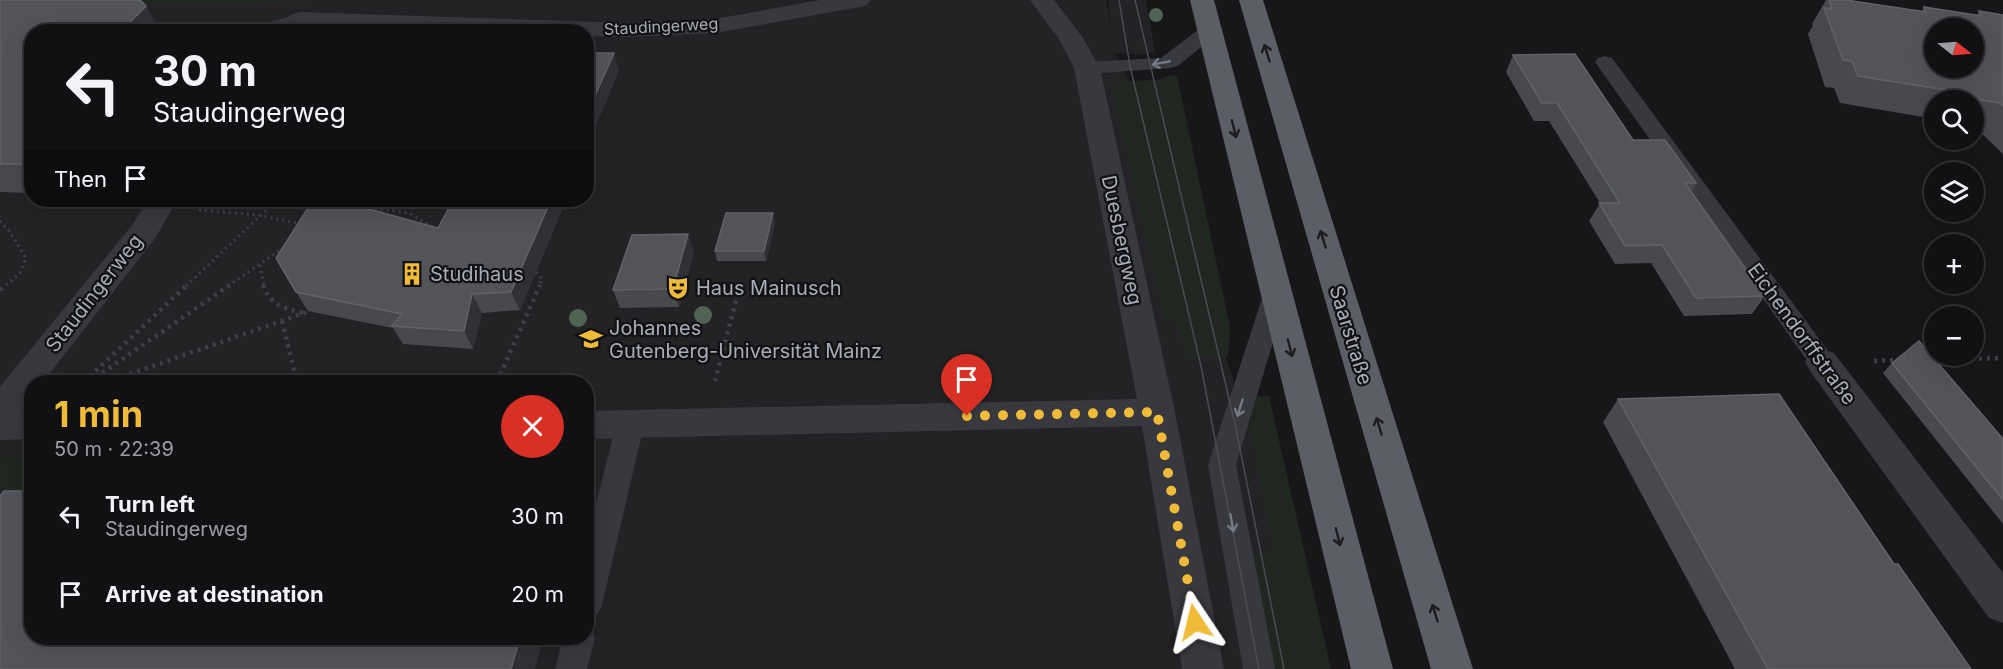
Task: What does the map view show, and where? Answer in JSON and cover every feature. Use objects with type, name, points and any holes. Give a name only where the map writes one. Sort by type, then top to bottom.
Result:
[{"type":"highway","points":[[1202,0],[1372,669]]},
{"type":"highway","name":"Saarstraße","points":[[1251,0],[1452,669]]},
{"type":"street","name":"Staudingerweg","points":[[594,30],[715,26],[859,0]]},
{"type":"street","name":"Duesbergweg","points":[[1042,0],[1071,38],[1087,68],[1157,412],[1203,669]]},
{"type":"street","name":"Staudingerweg","points":[[29,375],[145,230],[158,207]]},
{"type":"street","name":"Eichendorffstraße","points":[[1822,362],[2003,604]]},
{"type":"street","name":"Staudingerweg","points":[[0,412],[24,382]]},
{"type":"street","points":[[594,425],[1157,412]]},
{"type":"street","points":[[0,426],[24,425]]},
{"type":"lane","points":[[1087,68],[1172,61],[1209,32]]},
{"type":"lane","name":"Eichendorffstraße","points":[[1605,62],[1822,362]]},
{"type":"lane","points":[[1259,669],[1222,465],[1276,291]]},
{"type":"lane","points":[[594,572],[630,425]]},
{"type":"lane","points":[[571,669],[577,645]]},
{"type":"path","points":[[182,207],[217,210],[303,224]]},
{"type":"path","points":[[91,375],[269,207]]},
{"type":"path","points":[[336,211],[341,207]]},
{"type":"path","points":[[364,207],[394,210],[424,218],[444,236]]},
{"type":"path","points":[[0,221],[10,232],[26,258],[20,273],[0,290]]},
{"type":"path","points":[[99,375],[287,245]]},
{"type":"path","points":[[260,264],[261,281],[273,304],[303,314]]},
{"type":"path","points":[[500,375],[542,279],[536,272]]},
{"type":"path","points":[[705,423],[741,281]]},
{"type":"path","points":[[127,375],[310,311]]},
{"type":"path","points":[[282,321],[295,375]]},
{"type":"path","points":[[1984,358],[2003,358]]},
{"type":"path","points":[[1822,362],[1901,360]]},
{"type":"shaded area","name":"Johannes Gutenberg-Universität Mainz","points":[[0,0],[1106,0],[1111,28],[1108,0],[1146,0],[1155,52],[1144,55],[1115,53],[1129,81],[1158,80],[1225,356],[1249,426],[1300,669],[0,669]]},
{"type":"shaded area","points":[[140,0],[311,0],[309,2],[145,4]]},
{"type":"shaded area","points":[[1171,75],[1177,76],[1230,327],[1228,357],[1187,357],[1177,321],[1165,320],[1113,91],[1114,87],[1123,82],[1158,80]]},
{"type":"shaded area","points":[[1269,396],[1331,669],[1270,669],[1248,554],[1275,554],[1249,426],[1254,397]]},
{"type":"shaded area","points":[[24,457],[24,532],[0,567],[0,458]]},
{"type":"shaded area","points":[[594,458],[599,468],[594,484]]},
{"type":"building","points":[[0,0],[140,0],[146,6],[128,24],[24,24],[24,163],[0,164]]},
{"type":"building","points":[[1829,0],[1846,0],[1926,12],[1924,7],[1982,16],[1979,11],[2003,15],[2003,106],[2000,103],[1984,101],[1984,90],[1946,90],[1858,76],[1852,61],[1843,60],[1824,8],[1832,9]]},
{"type":"building","points":[[594,53],[614,53],[594,98]]},
{"type":"building","points":[[1575,54],[1633,140],[1665,140],[1696,183],[1685,183],[1765,296],[1696,298],[1662,245],[1625,246],[1599,203],[1620,203],[1557,103],[1542,103],[1513,55]]},
{"type":"building","name":"Studihaus","points":[[309,207],[362,207],[438,228],[449,207],[548,207],[511,292],[472,294],[464,331],[392,326],[402,314],[296,292],[276,258]]},
{"type":"building","points":[[726,213],[773,213],[764,251],[715,251]]},
{"type":"building","points":[[688,234],[673,289],[613,290],[632,235]]},
{"type":"building","points":[[1919,341],[1924,347],[1924,366],[1940,366],[2003,439],[2003,500],[1892,363]]},
{"type":"building","points":[[1779,394],[1894,564],[1898,564],[1971,669],[1768,669],[1618,399]]},
{"type":"building","points":[[4,491],[24,491],[24,645],[518,645],[511,669],[0,669],[0,496]]},
{"type":"tram line","points":[[1119,0],[1130,66],[1201,366],[1259,669]]},
{"type":"tram line","points":[[1135,0],[1235,424],[1284,669]]},
{"type":"place","name":"Studihaus","points":[[412,274]]},
{"type":"place","name":"Haus Mainusch","points":[[678,288]]},
{"type":"place","name":"Johannes Gutenberg-Universität Mainz","points":[[591,339]]},
{"type":"route","points":[[967,416],[1157,412],[1195,622]]}]
